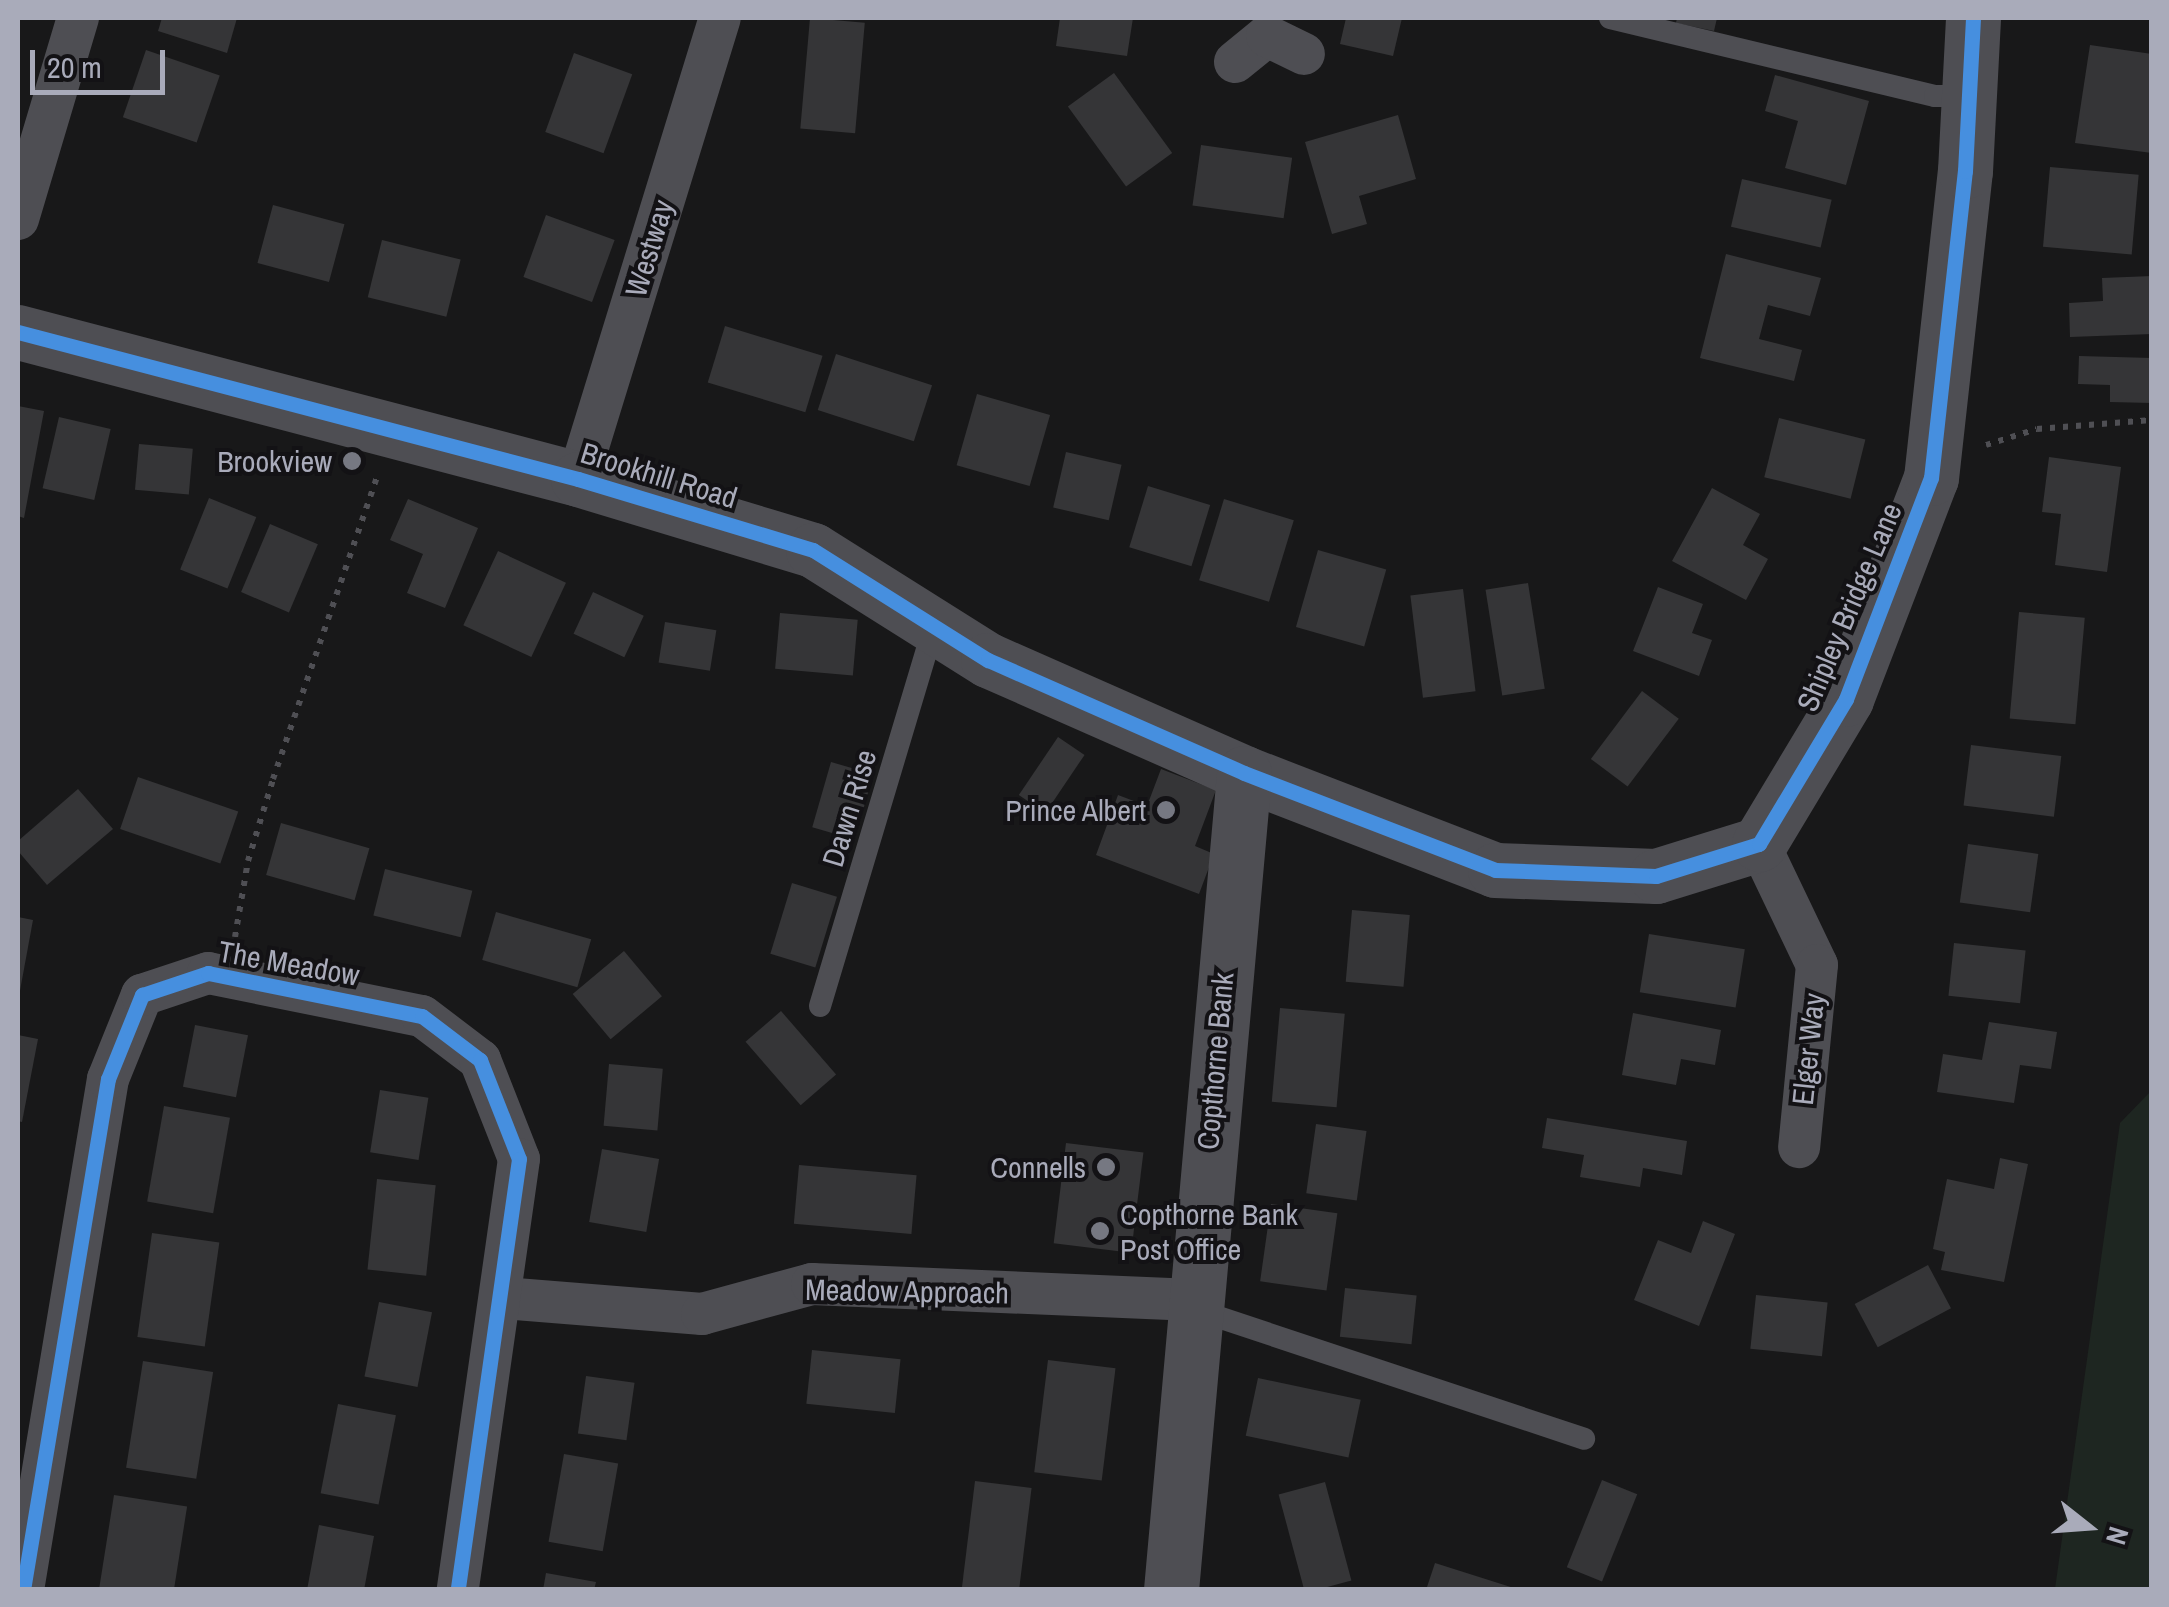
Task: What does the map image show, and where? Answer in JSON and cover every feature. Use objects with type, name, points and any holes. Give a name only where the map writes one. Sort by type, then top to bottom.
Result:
[{"type":"street","points":[[18,219],[78,18]]},
{"type":"street","name":"Westway","points":[[578,479],[720,18]]},
{"type":"street","name":"Shipley Bridge Lane","points":[[1759,844],[1846,700],[1933,462],[1969,96],[1973,18]]},
{"type":"street","name":"Brookhill Road","points":[[18,332],[578,479],[813,550],[988,660],[1244,773]]},
{"type":"street","points":[[1244,773],[1495,870],[1656,876],[1759,844]]},
{"type":"street","name":"Copthorne Bank","points":[[1172,1590],[1193,1304],[1244,773]]},
{"type":"street","name":"Elger Way","points":[[1759,844],[1817,964],[1799,1147]]},
{"type":"street","name":"The Meadow","points":[[23,1590],[108,1079],[142,995],[208,973],[422,1016],[480,1060],[519,1159],[504,1298],[458,1590]]},
{"type":"street","name":"Meadow Approach","points":[[504,1298],[702,1314],[812,1284],[1193,1304]]},
{"type":"lane","points":[[1610,18],[1935,96],[1969,96]]},
{"type":"lane","name":"Dawn Rise","points":[[820,1006],[934,626]]},
{"type":"lane","points":[[1193,1304],[1584,1439]]},
{"type":"path","points":[[1933,462],[2036,429],[2152,420]]},
{"type":"path","points":[[228,974],[248,861],[390,432]]},
{"type":"shaded area","points":[[2151,1091],[2151,1589],[2055,1589],[2120,1123]]},
{"type":"building","points":[[162,18],[237,18],[227,53],[158,31]]},
{"type":"building","points":[[810,18],[865,23],[855,133],[800,129]]},
{"type":"building","points":[[1060,18],[1133,18],[1127,56],[1056,46]]},
{"type":"building","points":[[1346,18],[1402,18],[1393,56],[1340,44]]},
{"type":"building","points":[[1677,18],[1717,18],[1714,31],[1676,23]]},
{"type":"building","points":[[2090,45],[2152,54],[2152,153],[2075,143]]},
{"type":"building","points":[[146,50],[220,75],[197,143],[123,117]]},
{"type":"building","points":[[574,53],[632,74],[604,153],[545,132]]},
{"type":"building","points":[[1114,73],[1172,153],[1126,187],[1068,107]]},
{"type":"building","points":[[1775,75],[1869,101],[1846,185],[1785,168],[1798,121],[1765,111]]},
{"type":"building","points":[[1398,115],[1416,179],[1359,196],[1367,224],[1332,234],[1305,142]]},
{"type":"building","points":[[1201,145],[1292,158],[1284,218],[1193,205]]},
{"type":"building","points":[[2050,167],[2139,175],[2132,254],[2043,247]]},
{"type":"building","points":[[1742,179],[1832,200],[1821,247],[1731,227]]},
{"type":"building","points":[[273,205],[344,224],[329,282],[257,263]]},
{"type":"building","points":[[546,215],[615,240],[592,302],[523,277]]},
{"type":"building","points":[[382,240],[461,260],[446,317],[368,297]]},
{"type":"building","points":[[1726,254],[1821,278],[1810,316],[1768,305],[1759,339],[1802,350],[1794,381],[1700,358]]},
{"type":"building","points":[[2152,276],[2152,334],[2070,337],[2069,303],[2103,301],[2102,278]]},
{"type":"building","points":[[725,326],[823,356],[805,412],[708,382]]},
{"type":"building","points":[[836,354],[932,385],[914,441],[818,410]]},
{"type":"building","points":[[2079,356],[2152,358],[2152,403],[2110,402],[2110,385],[2078,384]]},
{"type":"building","points":[[977,394],[1050,415],[1030,486],[957,465]]},
{"type":"building","points":[[18,406],[44,411],[24,518],[18,516]]},
{"type":"building","points":[[59,417],[111,429],[94,500],[43,488]]},
{"type":"building","points":[[1779,418],[1865,440],[1851,499],[1764,477]]},
{"type":"building","points":[[139,444],[193,449],[189,495],[135,490]]},
{"type":"building","points":[[1066,452],[1122,465],[1109,520],[1053,508]]},
{"type":"building","points":[[2049,457],[2121,467],[2107,572],[2055,565],[2061,514],[2042,512]]},
{"type":"building","points":[[1148,486],[1210,505],[1191,566],[1129,547]]},
{"type":"building","points":[[1712,488],[1760,514],[1743,545],[1768,559],[1746,600],[1672,561]]},
{"type":"building","points":[[209,498],[256,517],[227,588],[180,569]]},
{"type":"building","points":[[408,499],[478,528],[445,608],[407,593],[423,554],[390,540]]},
{"type":"building","points":[[1224,499],[1294,520],[1269,602],[1199,580]]},
{"type":"building","points":[[270,524],[318,544],[289,612],[241,592]]},
{"type":"building","points":[[1318,550],[1386,570],[1364,646],[1296,627]]},
{"type":"building","points":[[498,551],[566,583],[531,657],[463,625]]},
{"type":"building","points":[[1528,583],[1545,689],[1502,695],[1486,590]]},
{"type":"building","points":[[1658,587],[1703,604],[1692,633],[1712,640],[1699,676],[1633,651]]},
{"type":"building","points":[[1463,589],[1476,691],[1423,698],[1410,595]]},
{"type":"building","points":[[593,592],[644,616],[624,657],[574,634]]},
{"type":"building","points":[[2019,612],[2085,618],[2075,724],[2010,719]]},
{"type":"building","points":[[780,613],[858,620],[853,676],[775,669]]},
{"type":"building","points":[[665,622],[716,630],[710,671],[659,662]]},
{"type":"building","points":[[1642,691],[1679,719],[1628,787],[1591,759]]},
{"type":"building","points":[[1058,737],[1085,755],[1045,813],[1019,795]]},
{"type":"building","points":[[1971,745],[2061,756],[2054,817],[1964,806]]},
{"type":"building","points":[[831,762],[873,774],[855,839],[812,827]]},
{"type":"building","points":[[1161,769],[1216,790],[1195,846],[1214,854],[1199,894],[1096,855],[1118,795],[1147,806]]},
{"type":"building","points":[[138,777],[238,812],[220,864],[120,829]]},
{"type":"building","points":[[78,789],[113,829],[47,885],[18,851],[18,841]]},
{"type":"building","points":[[281,823],[369,848],[355,900],[266,875]]},
{"type":"building","points":[[1968,844],[2038,854],[2030,912],[1960,902]]},
{"type":"building","points":[[385,869],[472,891],[461,937],[373,916]]},
{"type":"building","points":[[792,883],[837,897],[815,968],[770,954]]},
{"type":"building","points":[[1352,910],[1410,915],[1404,987],[1346,982]]},
{"type":"building","points":[[496,912],[591,939],[577,987],[482,960]]},
{"type":"building","points":[[18,917],[33,920],[19,996],[18,995]]},
{"type":"building","points":[[1649,934],[1745,949],[1736,1007],[1640,992]]},
{"type":"building","points":[[1954,943],[2026,951],[2020,1003],[1948,996]]},
{"type":"building","points":[[624,951],[662,996],[611,1039],[573,994]]},
{"type":"building","points":[[1280,1008],[1345,1014],[1337,1107],[1272,1102]]},
{"type":"building","points":[[781,1011],[836,1074],[801,1105],[746,1042]]},
{"type":"building","points":[[1633,1013],[1721,1030],[1715,1065],[1681,1059],[1676,1085],[1622,1075]]},
{"type":"building","points":[[1989,1022],[2057,1032],[2051,1069],[2020,1065],[2014,1103],[1937,1092],[1943,1054],[1982,1060]]},
{"type":"building","points":[[195,1025],[248,1035],[236,1097],[183,1087]]},
{"type":"building","points":[[18,1035],[38,1039],[22,1122],[18,1121]]},
{"type":"building","points":[[609,1064],[663,1069],[657,1130],[604,1126]]},
{"type":"building","points":[[380,1090],[428,1098],[419,1160],[370,1152]]},
{"type":"building","points":[[164,1106],[230,1118],[213,1213],[147,1202]]},
{"type":"building","points":[[1547,1118],[1687,1141],[1682,1175],[1643,1168],[1640,1187],[1580,1177],[1584,1155],[1542,1148]]},
{"type":"building","points":[[1316,1124],[1367,1131],[1357,1200],[1306,1193]]},
{"type":"building","points":[[1066,1143],[1143,1153],[1131,1253],[1054,1243]]},
{"type":"building","points":[[602,1149],[659,1159],[646,1232],[589,1222]]},
{"type":"building","points":[[2000,1158],[2028,1164],[2004,1282],[1941,1270],[1945,1252],[1933,1249],[1947,1179],[1994,1189]]},
{"type":"building","points":[[799,1165],[917,1175],[911,1234],[794,1224]]},
{"type":"building","points":[[377,1179],[436,1185],[426,1276],[367,1270]]},
{"type":"building","points":[[1271,1204],[1337,1213],[1326,1291],[1260,1281]]},
{"type":"building","points":[[1703,1221],[1735,1234],[1699,1326],[1634,1300],[1658,1240],[1691,1253]]},
{"type":"building","points":[[152,1233],[219,1242],[205,1346],[137,1337]]},
{"type":"building","points":[[1928,1265],[1951,1308],[1878,1347],[1855,1304]]},
{"type":"building","points":[[1345,1288],[1417,1296],[1411,1344],[1340,1337]]},
{"type":"building","points":[[1756,1295],[1828,1303],[1822,1356],[1750,1349]]},
{"type":"building","points":[[379,1302],[432,1312],[418,1387],[364,1377]]},
{"type":"building","points":[[812,1350],[901,1359],[895,1413],[806,1404]]},
{"type":"building","points":[[1048,1360],[1115,1368],[1102,1480],[1034,1472]]},
{"type":"building","points":[[143,1361],[213,1372],[196,1479],[126,1468]]},
{"type":"building","points":[[586,1376],[635,1383],[626,1440],[578,1433]]},
{"type":"building","points":[[1258,1378],[1361,1400],[1348,1458],[1246,1436]]},
{"type":"building","points":[[338,1404],[396,1415],[379,1505],[321,1493]]},
{"type":"building","points":[[564,1454],[618,1464],[603,1551],[549,1542]]},
{"type":"building","points":[[1602,1480],[1637,1494],[1602,1581],[1567,1567]]},
{"type":"building","points":[[975,1481],[1032,1488],[1019,1590],[962,1590]]},
{"type":"building","points":[[1325,1482],[1351,1581],[1304,1590],[1279,1494]]},
{"type":"building","points":[[114,1495],[187,1507],[174,1590],[99,1590]]},
{"type":"building","points":[[319,1525],[374,1536],[364,1590],[307,1590]]},
{"type":"building","points":[[1435,1563],[1517,1589],[1517,1590],[1426,1590]]},
{"type":"building","points":[[546,1573],[596,1582],[594,1590],[543,1590]]},
{"type":"cycle path","points":[[18,332],[578,479],[813,550],[988,660],[1244,773],[1495,870],[1656,876],[1759,844],[1846,699],[1931,478],[1965,171],[1973,18]]},
{"type":"cycle path","points":[[23,1590],[108,1079],[142,995],[208,973],[422,1016],[480,1060],[519,1159],[458,1590]]},
{"type":"place","name":"Brookview","points":[[352,461]]},
{"type":"place","name":"Prince Albert","points":[[1166,810]]},
{"type":"place","name":"Connells","points":[[1106,1167]]},
{"type":"place","name":"Copthorne Bank Post Office","points":[[1100,1231]]}]
